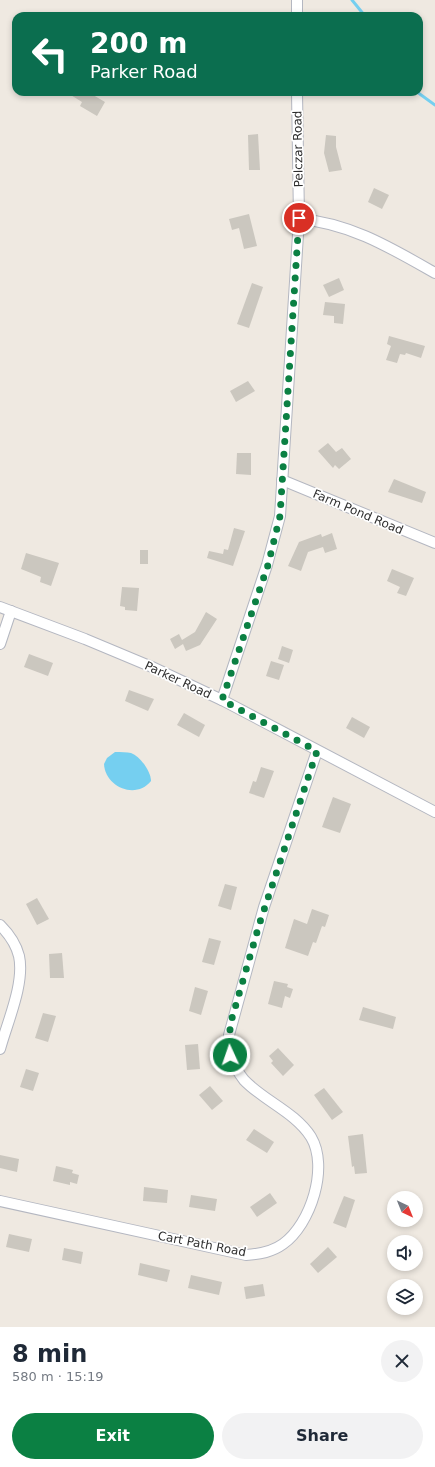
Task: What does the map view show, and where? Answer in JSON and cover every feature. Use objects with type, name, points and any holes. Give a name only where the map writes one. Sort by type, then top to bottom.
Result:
[{"type":"street","points":[[297,12],[298,0]]},
{"type":"street","name":"Pelczar Road","points":[[222,700],[275,538],[280,516],[299,218],[297,96]]},
{"type":"street","points":[[299,218],[317,220],[359,232],[400,252],[435,273]]},
{"type":"street","name":"Farm Pond Road","points":[[282,480],[435,543]]},
{"type":"street","name":"Parker Road","points":[[0,607],[152,667],[222,700],[435,812]]},
{"type":"street","points":[[0,644],[11,611]]},
{"type":"street","name":"Cart Path Road","points":[[0,1201],[246,1255],[257,1254],[275,1249],[284,1244],[303,1222],[319,1177],[319,1165],[315,1147],[311,1138],[300,1123],[250,1087],[241,1077],[230,1055],[229,1035],[264,907],[317,751]]},
{"type":"street","points":[[0,925],[14,943],[19,956],[20,969],[15,996],[0,1049]]},
{"type":"water","points":[[115,752],[126,752],[135,755],[142,761],[147,769],[151,777],[151,781],[145,787],[137,790],[122,788],[115,784],[106,772],[104,764],[107,758]]},
{"type":"building","points":[[72,96],[95,96],[105,102],[97,116],[80,106],[82,102]]},
{"type":"building","points":[[258,134],[260,170],[249,170],[248,135]]},
{"type":"building","points":[[326,135],[336,136],[336,147],[342,170],[329,172],[324,153]]},
{"type":"building","points":[[374,188],[389,195],[382,209],[368,202]]},
{"type":"building","points":[[249,214],[257,246],[244,249],[239,228],[232,230],[229,219]]},
{"type":"building","points":[[339,278],[344,290],[329,297],[323,285]]},
{"type":"building","points":[[252,283],[263,287],[249,328],[237,324]]},
{"type":"building","points":[[325,302],[345,304],[343,324],[334,323],[334,316],[323,315]]},
{"type":"building","points":[[389,336],[425,346],[421,358],[406,353],[405,355],[400,354],[397,363],[386,360],[391,346],[387,344]]},
{"type":"building","points":[[248,381],[255,391],[236,402],[230,391]]},
{"type":"building","points":[[328,443],[336,452],[342,448],[351,459],[339,469],[335,465],[333,468],[318,451]]},
{"type":"building","points":[[237,453],[251,453],[251,475],[236,474]]},
{"type":"building","points":[[394,479],[426,492],[422,503],[388,492]]},
{"type":"building","points":[[234,528],[245,531],[233,566],[207,558],[209,551],[223,554],[224,549],[228,550]]},
{"type":"building","points":[[332,533],[337,549],[325,553],[323,547],[308,552],[301,571],[288,566],[299,542],[321,534],[322,537]]},
{"type":"building","points":[[140,550],[148,550],[148,564],[140,564]]},
{"type":"building","points":[[26,553],[59,563],[51,586],[40,582],[41,577],[21,569]]},
{"type":"building","points":[[392,569],[414,578],[406,596],[397,593],[400,587],[387,581]]},
{"type":"building","points":[[122,587],[139,588],[137,611],[125,610],[125,607],[120,606]]},
{"type":"building","points":[[206,612],[217,619],[200,645],[186,651],[183,644],[175,649],[170,639],[179,634],[182,640],[195,632]]},
{"type":"building","points":[[282,646],[293,650],[289,663],[278,659]]},
{"type":"building","points":[[29,654],[53,663],[48,676],[24,667]]},
{"type":"building","points":[[271,661],[284,665],[279,680],[266,676]]},
{"type":"building","points":[[129,690],[154,699],[148,711],[125,701]]},
{"type":"building","points":[[184,713],[205,725],[199,737],[177,725]]},
{"type":"building","points":[[352,717],[370,727],[364,738],[346,728]]},
{"type":"building","points":[[261,767],[274,771],[264,798],[249,793],[253,781],[256,782]]},
{"type":"building","points":[[333,797],[351,804],[340,833],[322,827]]},
{"type":"building","points":[[225,884],[237,887],[231,910],[218,906]]},
{"type":"building","points":[[37,898],[49,919],[37,925],[26,904]]},
{"type":"building","points":[[312,909],[329,915],[325,927],[322,926],[316,943],[313,942],[308,956],[285,948],[294,919],[307,924]]},
{"type":"building","points":[[209,938],[221,941],[214,965],[202,962]]},
{"type":"building","points":[[62,953],[64,978],[50,978],[49,954]]},
{"type":"building","points":[[274,981],[288,984],[287,987],[293,989],[290,998],[285,996],[282,1008],[268,1004]]},
{"type":"building","points":[[195,987],[208,991],[201,1015],[189,1011]]},
{"type":"building","points":[[363,1007],[396,1017],[393,1029],[359,1020]]},
{"type":"building","points":[[43,1013],[56,1016],[48,1042],[35,1038]]},
{"type":"building","points":[[198,1044],[200,1069],[187,1070],[185,1045]]},
{"type":"building","points":[[278,1048],[294,1065],[283,1076],[271,1063],[273,1061],[269,1056]]},
{"type":"building","points":[[26,1069],[39,1073],[33,1091],[20,1087]]},
{"type":"building","points":[[210,1086],[223,1101],[212,1110],[199,1095]]},
{"type":"building","points":[[324,1088],[343,1112],[332,1120],[314,1095]]},
{"type":"building","points":[[254,1129],[274,1142],[267,1153],[246,1140]]},
{"type":"building","points":[[363,1134],[367,1173],[355,1174],[354,1166],[352,1167],[348,1136]]},
{"type":"building","points":[[0,1155],[19,1159],[17,1172],[0,1168]]},
{"type":"building","points":[[56,1166],[73,1170],[72,1173],[79,1175],[77,1184],[70,1182],[70,1185],[53,1181]]},
{"type":"building","points":[[144,1187],[168,1190],[167,1203],[143,1201]]},
{"type":"building","points":[[270,1193],[277,1203],[257,1217],[250,1207]]},
{"type":"building","points":[[191,1195],[217,1199],[215,1211],[189,1207]]},
{"type":"building","points":[[344,1196],[355,1200],[346,1228],[333,1223]]},
{"type":"building","points":[[9,1234],[32,1239],[29,1252],[6,1247]]},
{"type":"building","points":[[328,1247],[337,1257],[318,1273],[310,1264]]},
{"type":"building","points":[[64,1248],[83,1252],[81,1264],[62,1260]]},
{"type":"building","points":[[140,1263],[170,1270],[167,1282],[138,1275]]},
{"type":"building","points":[[191,1275],[222,1282],[219,1295],[188,1288]]},
{"type":"building","points":[[263,1284],[265,1296],[246,1299],[244,1287]]},
{"type":"waterway","points":[[352,0],[362,12]]},
{"type":"waterway","points":[[423,96],[435,105]]},
{"type":"route","points":[[230,1055],[230,1025],[269,892],[300,806],[317,751],[222,700],[268,565],[280,516],[299,218]]}]
